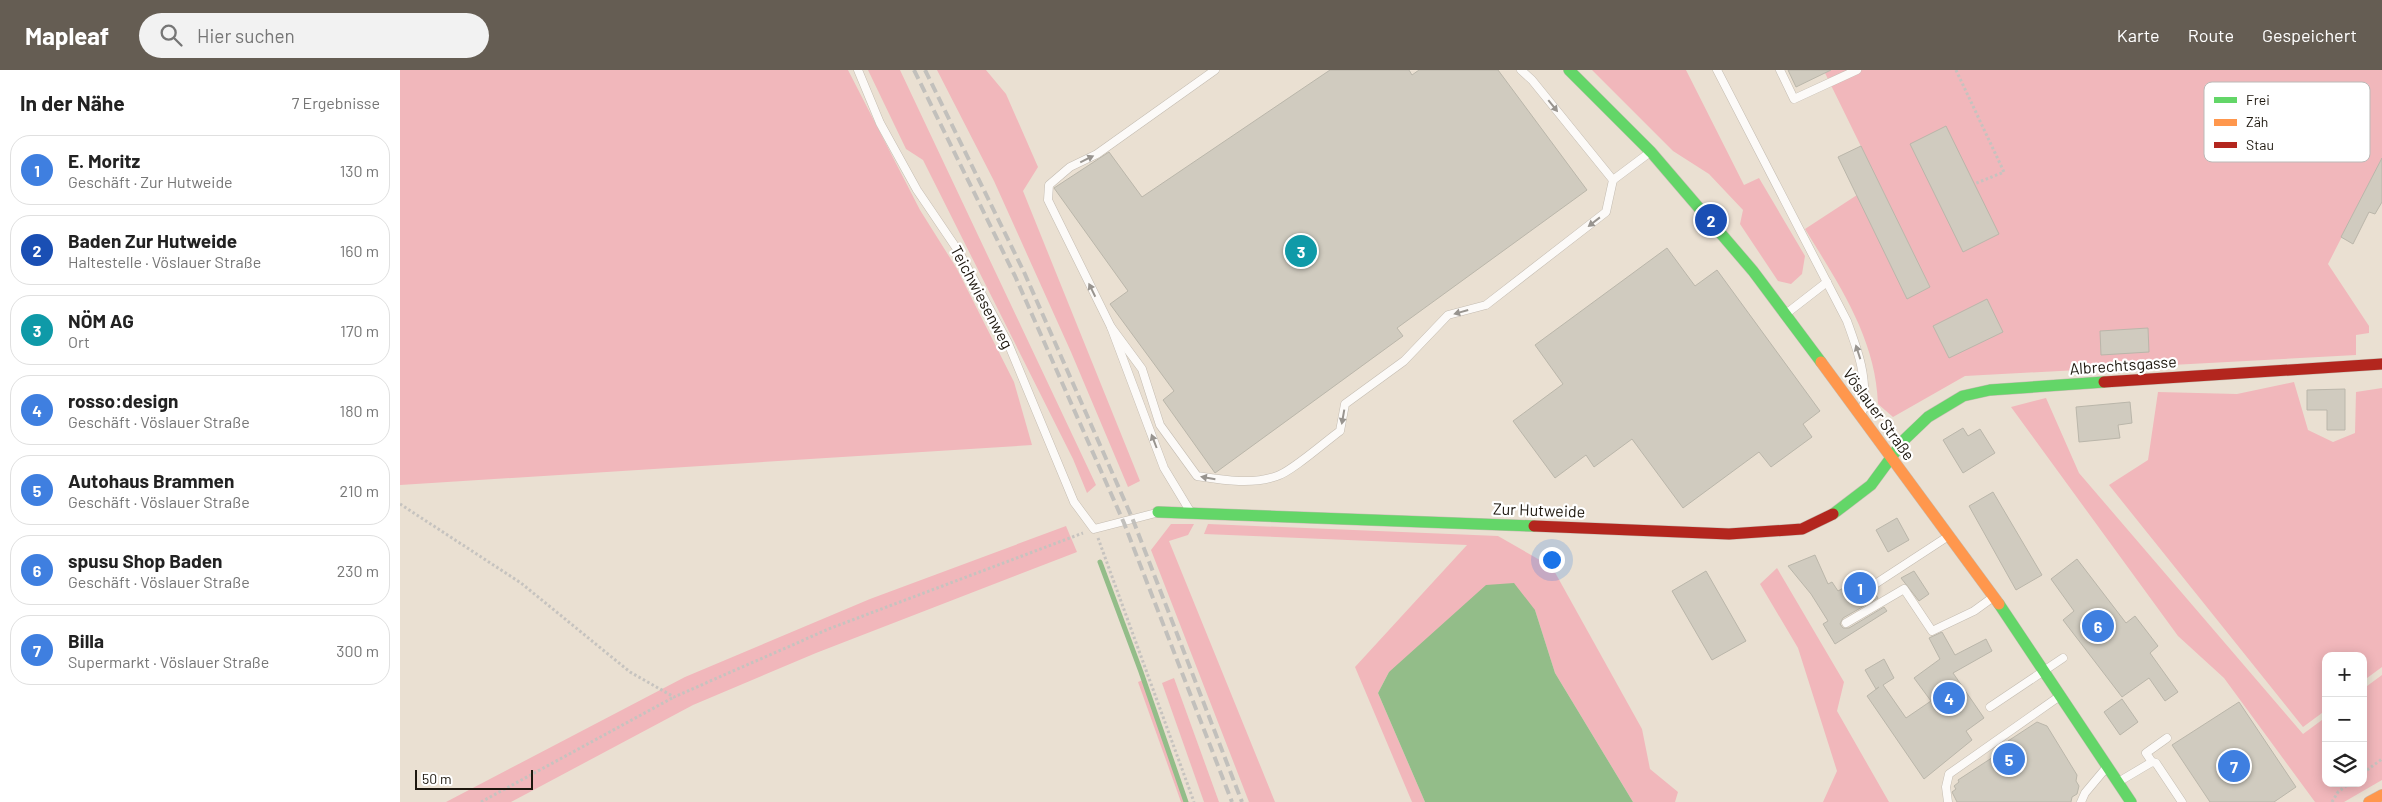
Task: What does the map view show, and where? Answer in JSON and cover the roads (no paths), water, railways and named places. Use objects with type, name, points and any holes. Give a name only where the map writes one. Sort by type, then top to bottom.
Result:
[{"type":"street","name":"Vöslauer Straße","points":[[1569,70],[1651,152],[1723,234],[1994,597],[2107,767]]},
{"type":"street","name":"Albrechtsgasse","points":[[1891,458],[1904,440],[1928,417],[1962,396],[1990,390],[2382,364]]},
{"type":"street","name":"Zur Hutweide","points":[[1158,512],[1193,515],[1729,534],[1802,529],[1826,519],[1871,485],[1891,458]]},
{"type":"street","points":[[2107,767],[2115,788],[2131,802]]},
{"type":"street","points":[[2369,802],[2382,795]]},
{"type":"lane","name":"Teichwiesenweg","points":[[858,70],[880,123],[917,190],[959,252],[1008,343],[1074,502],[1094,529],[1158,512]]},
{"type":"lane","points":[[1193,515],[1164,468],[1110,327],[1048,200],[1049,185],[1070,167],[1097,154],[1215,70]]},
{"type":"lane","points":[[1521,70],[1532,80],[1613,180]]},
{"type":"lane","points":[[1717,70],[1847,322],[1860,356],[1866,393],[1861,417]]},
{"type":"lane","points":[[1780,70],[1794,99],[1857,70]]},
{"type":"lane","points":[[1110,327],[1142,369],[1160,425],[1197,476],[1219,480],[1258,481],[1279,476],[1340,431],[1345,404],[1404,360],[1448,315],[1486,305],[1606,212],[1613,180],[1651,152]]},
{"type":"lane","points":[[1785,315],[1827,282]]},
{"type":"lane","points":[[1869,588],[1948,536]]},
{"type":"lane","points":[[1846,623],[1904,589],[1932,631],[1974,611],[1994,597]]},
{"type":"lane","points":[[1990,707],[2063,658]]},
{"type":"lane","points":[[1948,802],[1946,786],[1949,774],[2060,695]]},
{"type":"lane","points":[[2167,738],[2146,752],[2152,762],[2156,762],[2182,802]]},
{"type":"lane","points":[[2115,788],[2152,762]]},
{"type":"lane","points":[[2081,802],[2085,793],[2107,767]]},
{"type":"waterway","points":[[1100,562],[1186,802]]},
{"type":"railway","points":[[914,70],[1015,276],[1124,523],[1232,802]]},
{"type":"railway","points":[[925,70],[1024,272],[1133,520],[1242,802]]},
{"type":"place","name":"Baden Zur Hutweide","points":[[1711,220]]},
{"type":"place","name":"NÖM AG","points":[[1301,251]]},
{"type":"place","name":"E. Moritz","points":[[1860,588]]},
{"type":"place","name":"spusu Shop Baden","points":[[2098,626]]},
{"type":"place","name":"rosso:design","points":[[1949,698]]},
{"type":"place","name":"Autohaus Brammen","points":[[2009,759]]},
{"type":"place","name":"Billa","points":[[2234,766]]}]
